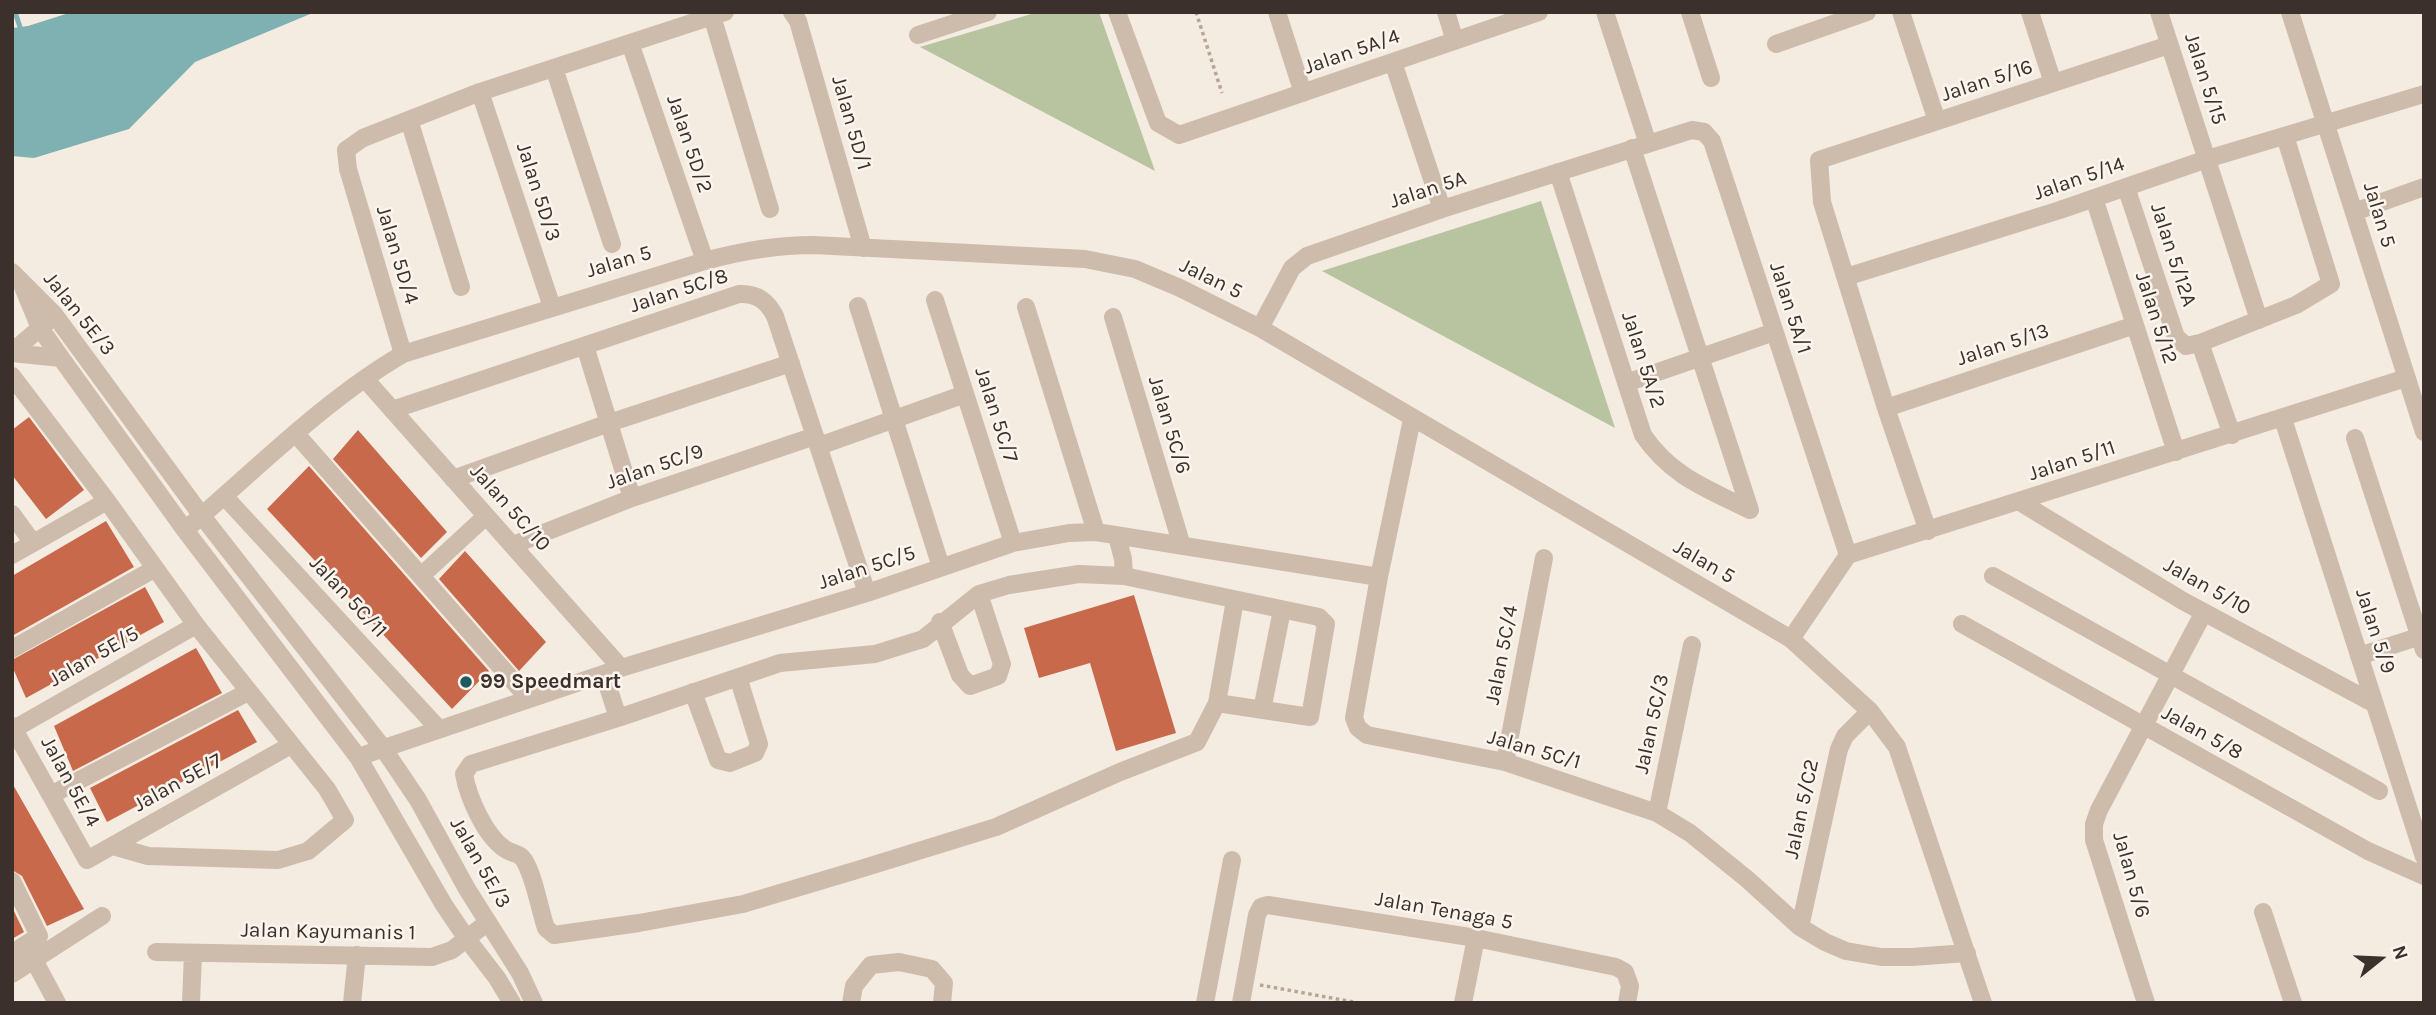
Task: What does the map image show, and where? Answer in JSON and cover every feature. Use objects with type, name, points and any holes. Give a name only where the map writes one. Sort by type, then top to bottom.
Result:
[{"type":"street","name":"Jalan 5D/1","points":[[792,12],[798,21],[863,248]]},
{"type":"street","points":[[918,35],[988,12]]},
{"type":"street","name":"Jalan 5A/4","points":[[1117,12],[1157,123],[1179,135],[1539,12]]},
{"type":"street","points":[[1277,12],[1303,93]]},
{"type":"street","points":[[1446,12],[1455,41]]},
{"type":"street","points":[[1605,12],[1700,358]]},
{"type":"street","points":[[1690,12],[1711,78]]},
{"type":"street","points":[[1776,44],[1867,12]]},
{"type":"street","points":[[1900,12],[1937,121]]},
{"type":"street","points":[[2030,12],[2053,83]]},
{"type":"street","name":"Jalan 5/15","points":[[2159,12],[2259,320]]},
{"type":"street","name":"Jalan 5","points":[[2290,12],[2424,432]]},
{"type":"street","points":[[461,287],[409,120],[480,92],[719,14],[770,209]]},
{"type":"street","name":"Jalan 5D/2","points":[[630,43],[705,261]]},
{"type":"street","name":"Jalan 5/16","points":[[1846,276],[1822,202],[1819,160],[2169,45]]},
{"type":"street","points":[[1393,62],[1442,209]]},
{"type":"street","points":[[554,68],[612,244]]},
{"type":"street","name":"Jalan 5D/3","points":[[480,92],[552,307]]},
{"type":"street","name":"Jalan 5/14","points":[[1846,276],[2094,198],[2207,159],[2424,94]]},
{"type":"street","name":"Jalan 5D/4","points":[[403,354],[348,169],[346,150],[363,138],[409,120]]},
{"type":"street","name":"Jalan 5A/1","points":[[1640,146],[1692,130],[1704,132],[1712,141],[1848,555]]},
{"type":"street","points":[[2232,435],[2200,343],[2296,305],[2331,284],[2285,136]]},
{"type":"street","name":"Jalan 5A","points":[[1260,328],[1297,261],[1307,256],[1442,209],[1640,146]]},
{"type":"street","name":"Jalan 5A/2","points":[[1558,172],[1643,435],[1657,456],[1674,471],[1749,510],[1700,358]]},
{"type":"street","name":"Jalan 5/12A","points":[[2126,187],[2176,337],[2186,346],[2200,343]]},
{"type":"street","points":[[2354,212],[2424,187]]},
{"type":"street","name":"Jalan 5/12","points":[[2094,198],[2176,452]]},
{"type":"street","name":"Jalan 5","points":[[185,530],[365,379],[403,354],[741,251],[782,245],[863,248],[1086,259],[1135,269],[1260,328],[1791,639],[1870,711],[1897,747],[1983,1003]]},
{"type":"street","name":"Jalan 5E/3","points":[[15,275],[40,328],[61,358],[185,530],[358,757],[444,905],[512,1003]]},
{"type":"street","name":"Jalan 5E/3","points":[[15,275],[54,314],[202,516],[383,748],[418,800],[520,972],[534,1003]]},
{"type":"street","points":[[1846,276],[1886,408],[1928,531]]},
{"type":"street","name":"Jalan 5C/8","points":[[392,410],[739,294],[750,293],[769,305],[775,316],[867,593]]},
{"type":"street","name":"Jalan 5C/7","points":[[935,300],[1013,543]]},
{"type":"street","points":[[15,350],[30,304]]},
{"type":"street","points":[[858,306],[941,567]]},
{"type":"street","points":[[1026,307],[1096,532]]},
{"type":"street","points":[[15,350],[54,314]]},
{"type":"street","name":"Jalan 5C/6","points":[[1113,317],[1182,546]]},
{"type":"street","name":"Jalan 5/13","points":[[1886,408],[2135,325]]},
{"type":"street","points":[[1626,383],[1774,332]]},
{"type":"street","points":[[585,346],[632,498]]},
{"type":"street","points":[[15,350],[61,358]]},
{"type":"street","points":[[453,479],[608,423],[791,363]]},
{"type":"street","points":[[12,376],[107,501],[196,625],[327,789],[345,820],[308,851],[278,860],[148,856],[113,846]]},
{"type":"street","name":"Jalan 5/11","points":[[1848,555],[2406,378]]},
{"type":"street","name":"Jalan 5C/10","points":[[365,379],[513,545],[612,671]]},
{"type":"street","name":"Jalan 5C/9","points":[[513,545],[632,498],[893,419],[965,394]]},
{"type":"street","name":"Jalan 5C/1","points":[[1412,419],[1379,577],[1354,718],[1358,728],[1367,735],[1505,762],[1657,813],[1690,833],[1746,878],[1800,927],[1846,951],[1881,957],[1967,953]]},
{"type":"street","name":"Jalan 5/9","points":[[2283,419],[2424,857]]},
{"type":"street","points":[[296,435],[529,699]]},
{"type":"street","points":[[2355,438],[2422,641],[2359,656]]},
{"type":"street","name":"Jalan 5C/11","points":[[225,497],[438,728]]},
{"type":"street","points":[[12,555],[107,501]]},
{"type":"street","name":"Jalan 5/10","points":[[2020,502],[2204,612],[2375,704]]},
{"type":"street","points":[[12,514],[33,543]]},
{"type":"street","points":[[421,576],[486,516]]},
{"type":"street","name":"Jalan 5C/5","points":[[383,748],[612,671],[867,593],[1013,543],[1069,533],[1096,532],[1379,577]]},
{"type":"street","points":[[1124,537],[1124,567]]},
{"type":"street","points":[[1791,639],[1848,555]]},
{"type":"street","name":"Jalan 5C/4","points":[[1505,762],[1544,558]]},
{"type":"street","points":[[1217,703],[1310,717],[1326,624],[1319,617],[1235,600],[1124,567],[1009,585],[979,594],[940,622],[923,639],[875,654],[780,663],[471,764],[464,774],[468,794],[490,834],[505,849],[522,857],[547,928],[554,935],[743,904],[996,827],[1120,772],[1197,742],[1217,703],[1235,600]]},
{"type":"street","points":[[12,649],[155,569]]},
{"type":"street","points":[[1993,576],[2379,791]]},
{"type":"street","points":[[940,622],[960,675],[970,687],[998,676],[1002,664],[979,594]]},
{"type":"street","points":[[1262,710],[1282,610]]},
{"type":"street","name":"Jalan 5/6","points":[[2146,1003],[2094,840],[2094,824],[2204,612]]},
{"type":"street","name":"Jalan 5/8","points":[[1962,624],[2368,851],[2424,876]]},
{"type":"street","name":"Jalan 5E/5","points":[[13,728],[196,625]]},
{"type":"street","name":"Jalan 5C/3","points":[[1657,813],[1692,645]]},
{"type":"street","points":[[612,671],[618,718]]},
{"type":"street","points":[[693,692],[718,760],[730,763],[755,753],[759,744],[738,677]]},
{"type":"street","points":[[51,795],[248,692]]},
{"type":"street","name":"Jalan 5/C2","points":[[1800,927],[1839,749],[1845,736],[1870,711]]},
{"type":"street","name":"Jalan 5E/4","points":[[13,728],[18,749],[51,795],[87,860]]},
{"type":"street","name":"Jalan 5E/7","points":[[87,860],[291,745]]},
{"type":"street","points":[[358,757],[383,748]]},
{"type":"street","points":[[1205,1003],[1232,860]]},
{"type":"street","points":[[12,881],[40,936],[12,953]]},
{"type":"street","name":"Jalan Tenaga 5","points":[[1245,982],[1257,915],[1261,907],[1268,905],[1476,938],[1616,967],[1625,972],[1630,986],[1627,1003]]},
{"type":"street","points":[[2263,912],[2293,1003]]},
{"type":"street","points":[[12,974],[102,916]]},
{"type":"street","name":"Jalan Kayumanis 1","points":[[156,952],[432,957],[452,950],[488,922]]},
{"type":"street","points":[[1463,1003],[1476,938]]},
{"type":"street","points":[[191,1003],[193,953]]},
{"type":"street","points":[[352,1003],[357,955]]},
{"type":"street","points":[[34,960],[57,1003]]},
{"type":"street","points":[[851,1003],[854,986],[871,965],[899,962],[932,969],[944,983],[942,1003]]},
{"type":"street","points":[[1241,1003],[1245,982]]},
{"type":"path","points":[[1196,12],[1223,93]]},
{"type":"path","points":[[1245,982],[1359,1003]]},
{"type":"green space","points":[[1038,12],[1099,12],[1155,171],[920,47]]},
{"type":"green space","points":[[1541,201],[1615,428],[1322,271]]},
{"type":"water","points":[[72,12],[315,12],[195,62],[129,129],[34,158],[12,156],[12,28],[28,26]]},
{"type":"building","points":[[29,417],[84,490],[46,519],[12,475],[12,430]]},
{"type":"building","points":[[358,430],[447,532],[421,558],[333,459]]},
{"type":"building","points":[[309,466],[489,671],[452,709],[267,509]]},
{"type":"building","points":[[106,521],[134,567],[12,636],[12,576]]},
{"type":"building","points":[[465,551],[546,642],[519,671],[439,579]]},
{"type":"building","points":[[145,587],[164,622],[26,698],[12,660]]},
{"type":"building","points":[[1134,595],[1176,733],[1116,751],[1090,663],[1039,678],[1024,628]]},
{"type":"building","points":[[196,648],[222,693],[73,771],[54,726]]},
{"type":"building","points":[[238,710],[257,742],[107,822],[90,788]]},
{"type":"building","points":[[12,783],[84,909],[47,926],[22,876],[12,870]]},
{"type":"building","points":[[12,907],[24,932],[12,939]]},
{"type":"waterway","points":[[15,12],[22,33]]},
{"type":"place","name":"99 Speedmart","points":[[466,682]]}]
